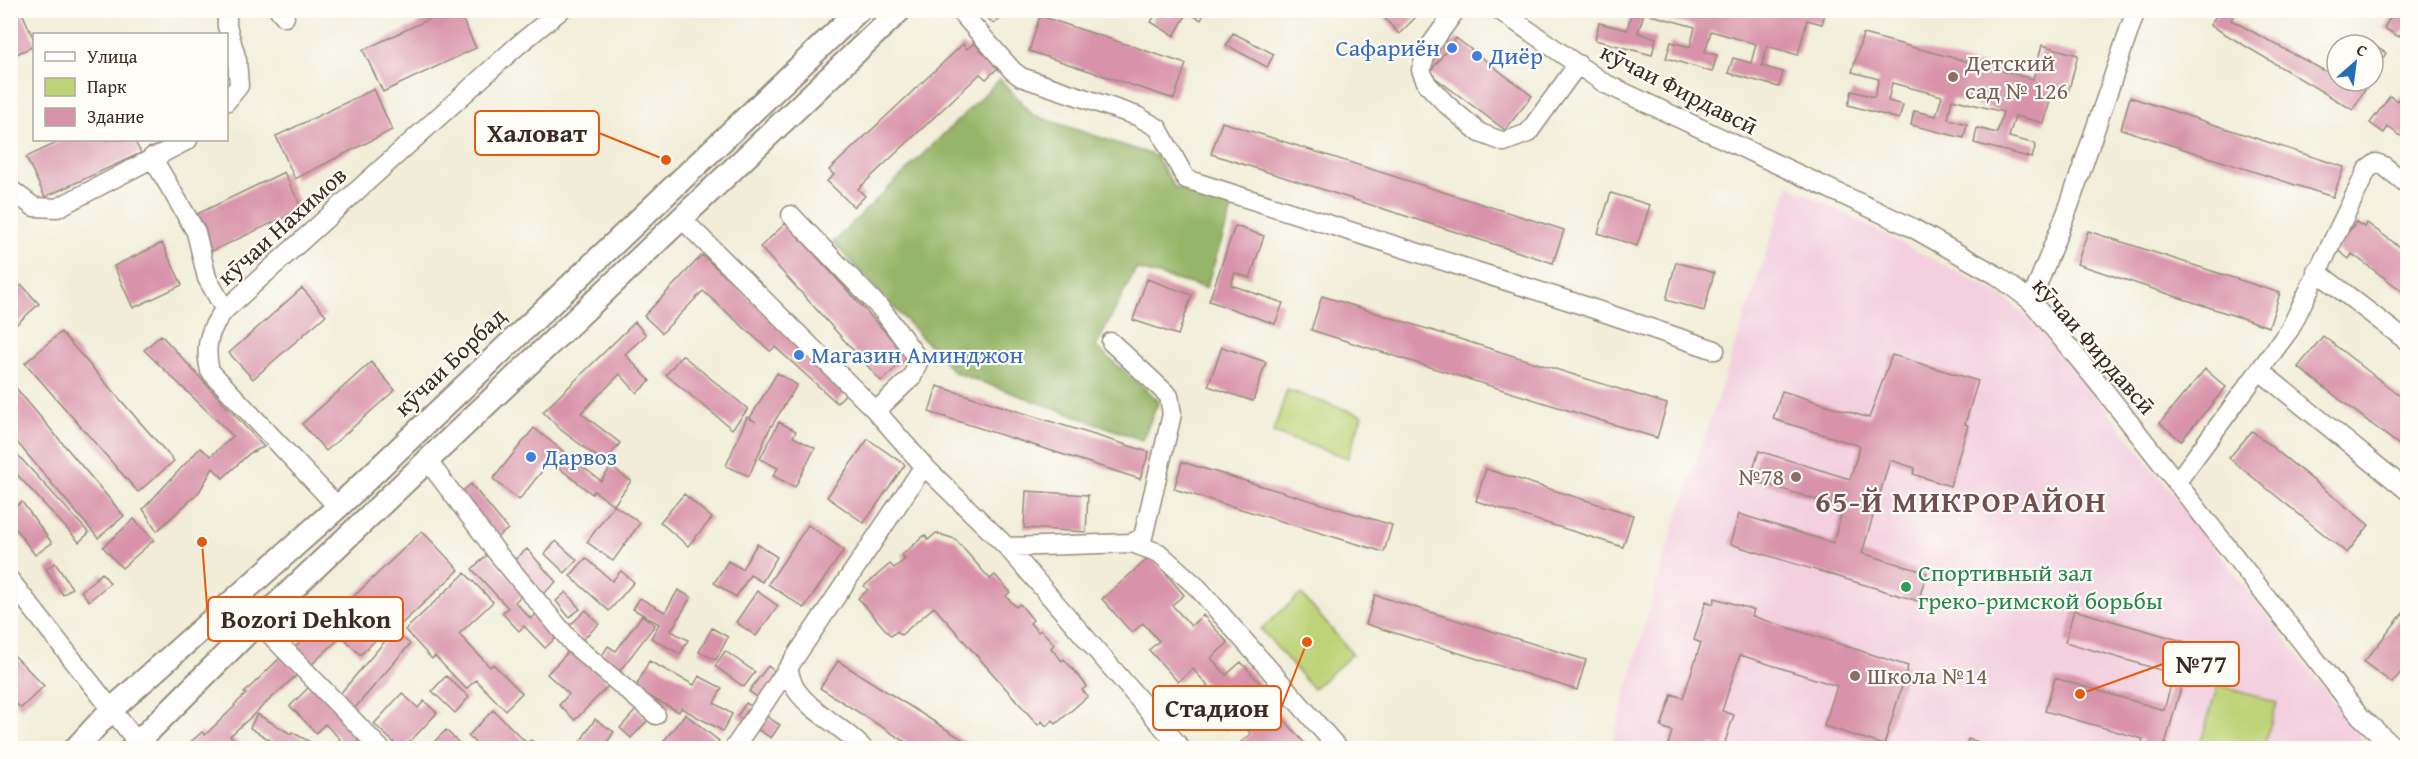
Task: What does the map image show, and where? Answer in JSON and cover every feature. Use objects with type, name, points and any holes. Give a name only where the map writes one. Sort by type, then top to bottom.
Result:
[{"type":"main road","name":"кӯчаи Борбад","points":[[76,748],[111,710],[338,507],[858,10]]},
{"type":"main road","points":[[135,746],[258,622],[900,10]]},
{"type":"street","points":[[227,10],[227,26],[237,60],[239,86],[228,100]]},
{"type":"street","name":"кӯчаи Нахимов","points":[[338,507],[210,371],[206,353],[208,336],[225,310],[500,62],[561,10]]},
{"type":"street","points":[[958,10],[1021,78],[1137,116],[1158,128],[1186,179],[1579,304],[1715,350]]},
{"type":"street","points":[[1456,10],[1427,50],[1421,70],[1427,84],[1480,133],[1504,142],[1528,133],[1578,64]]},
{"type":"street","name":"кӯчаи Фирдавсӣ","points":[[1499,10],[1604,83],[1911,227],[1998,276],[2031,301],[2360,716],[2395,748]]},
{"type":"street","points":[[2031,301],[2069,206],[2136,10]]},
{"type":"street","points":[[10,189],[34,207],[57,208],[186,141]]},
{"type":"street","points":[[152,157],[196,232],[207,278],[225,310]]},
{"type":"street","points":[[2176,483],[2290,329],[2316,271],[2367,170],[2376,163],[2384,166],[2408,185]]},
{"type":"street","points":[[791,215],[883,311],[919,360],[912,377],[876,411]]},
{"type":"street","points":[[681,218],[876,411],[924,466],[1007,547],[1176,747]]},
{"type":"street","points":[[2316,271],[2408,342]]},
{"type":"street","points":[[1111,342],[1169,396],[1172,414],[1143,537],[1132,543]]},
{"type":"street","points":[[2260,371],[2408,491]]},
{"type":"street","points":[[427,460],[498,554],[573,644],[656,715]]},
{"type":"street","points":[[734,748],[924,466]]},
{"type":"street","points":[[1007,547],[1132,543],[1159,553],[1198,588],[1338,748]]},
{"type":"street","points":[[10,580],[111,710],[135,746]]},
{"type":"street","points":[[258,622],[380,748]]},
{"type":"street","points":[[788,668],[796,690],[812,706],[849,733],[863,748]]},
{"type":"shaded area","points":[[1789,185],[2002,295],[2052,339],[2365,741],[2360,748],[1611,748],[1661,567]]},
{"type":"green space","points":[[1000,79],[1033,115],[1156,156],[1174,187],[1233,206],[1206,288],[1136,269],[1096,347],[1159,401],[1142,440],[954,372],[833,242]]},
{"type":"green space","points":[[1287,390],[1362,415],[1348,458],[1273,433]]},
{"type":"green space","points":[[1301,594],[1353,654],[1313,689],[1261,629]]},
{"type":"green space","points":[[2218,685],[2277,703],[2263,748],[2199,748]]},
{"type":"building","points":[[10,10],[21,10],[33,38],[33,46],[10,57]]},
{"type":"building","points":[[448,10],[458,10],[476,48],[383,92],[363,50]]},
{"type":"building","points":[[462,10],[488,10],[467,20]]},
{"type":"building","points":[[979,10],[1007,10],[994,24]]},
{"type":"building","points":[[1158,10],[1206,10],[1201,20],[1188,12],[1174,36],[1151,22]]},
{"type":"building","points":[[1377,10],[1423,10],[1399,34]]},
{"type":"building","points":[[1632,10],[1826,10],[1822,24],[1807,20],[1798,55],[1767,46],[1762,66],[1783,72],[1779,87],[1728,73],[1733,58],[1751,63],[1756,44],[1711,31],[1705,52],[1717,55],[1712,72],[1666,58],[1671,42],[1690,47],[1695,27],[1644,13],[1638,33],[1656,38],[1652,55],[1595,40],[1599,23],[1627,30]]},
{"type":"building","points":[[2220,10],[2238,10],[2231,20],[2325,71],[2325,93],[2363,93],[2353,110],[2210,25]]},
{"type":"building","points":[[2384,10],[2408,10],[2408,23],[2399,37],[2384,28],[2392,15]]},
{"type":"building","points":[[1040,16],[1186,64],[1174,99],[1029,51]]},
{"type":"building","points":[[1233,33],[1274,54],[1267,67],[1226,45]]},
{"type":"building","points":[[1863,34],[2033,79],[2042,45],[2078,55],[2068,93],[2053,89],[2044,123],[2015,116],[2009,137],[2036,144],[2032,158],[1974,143],[1977,128],[1997,133],[2003,112],[1952,99],[1948,119],[1967,124],[1964,138],[1911,125],[1914,111],[1936,116],[1942,96],[1892,83],[1888,101],[1903,105],[1899,119],[1848,105],[1852,91],[1874,97],[1879,79],[1852,72]]},
{"type":"building","points":[[1456,38],[1532,96],[1505,130],[1429,73]]},
{"type":"building","points":[[974,43],[998,68],[986,79],[980,74],[858,189],[865,196],[854,207],[827,181],[834,175],[829,170],[963,44],[967,49]]},
{"type":"building","points":[[374,89],[392,130],[295,179],[276,136]]},
{"type":"building","points":[[2401,95],[2408,100],[2408,141],[2388,127],[2384,133],[2370,123],[2390,96],[2397,101]]},
{"type":"building","points":[[2130,97],[2344,167],[2333,197],[2121,129]]},
{"type":"building","points":[[1222,122],[1564,230],[1553,263],[1211,154]]},
{"type":"building","points":[[61,141],[135,141],[141,153],[45,197],[26,157]]},
{"type":"building","points":[[284,172],[302,209],[208,253],[191,217]]},
{"type":"building","points":[[1611,193],[1650,205],[1637,246],[1598,233]]},
{"type":"building","points":[[2356,222],[2364,227],[2367,223],[2408,253],[2408,295],[2352,254],[2349,259],[2336,249]]},
{"type":"building","points":[[786,223],[908,357],[881,381],[760,247]]},
{"type":"building","points":[[1235,226],[1264,236],[1250,278],[1235,273],[1231,285],[1283,303],[1275,324],[1209,301]]},
{"type":"building","points":[[2088,231],[2280,293],[2269,327],[2077,264]]},
{"type":"building","points":[[162,243],[182,285],[133,308],[114,266]]},
{"type":"building","points":[[702,255],[850,389],[837,403],[775,347],[770,351],[703,291],[662,333],[644,316]]},
{"type":"building","points":[[1676,262],[1714,273],[1704,311],[1666,300]]},
{"type":"building","points":[[1147,279],[1192,295],[1178,335],[1133,320]]},
{"type":"building","points":[[22,285],[39,304],[10,330],[10,295]]},
{"type":"building","points":[[302,288],[326,315],[253,379],[229,353]]},
{"type":"building","points":[[1322,296],[1667,404],[1657,438],[1311,330]]},
{"type":"building","points":[[635,322],[646,335],[625,354],[650,381],[637,393],[620,374],[581,413],[620,443],[605,463],[561,430],[543,412]]},
{"type":"building","points":[[61,332],[174,461],[138,492],[25,363]]},
{"type":"building","points":[[161,335],[264,447],[250,453],[223,478],[213,468],[199,492],[157,531],[143,509],[200,448],[211,456],[233,436],[144,350]]},
{"type":"building","points":[[2323,336],[2408,402],[2408,452],[2298,367]]},
{"type":"building","points":[[1222,347],[1266,362],[1253,401],[1208,386]]},
{"type":"building","points":[[682,355],[748,409],[732,429],[666,375]]},
{"type":"building","name":"№78","points":[[1892,355],[1978,381],[1950,486],[1913,474],[1915,468],[1890,460],[1862,553],[1927,573],[1918,601],[1730,544],[1739,514],[1833,543],[1843,508],[1750,479],[1759,451],[1850,479],[1860,446],[1773,419],[1782,391],[1869,418]]},
{"type":"building","points":[[371,362],[395,390],[326,451],[302,424]]},
{"type":"building","points":[[2205,369],[2226,387],[2181,441],[2160,423]]},
{"type":"building","points":[[777,373],[797,385],[769,430],[749,476],[726,466],[747,417],[756,422],[750,418]]},
{"type":"building","points":[[10,381],[124,516],[98,538],[10,434]]},
{"type":"building","points":[[937,386],[1149,452],[1140,479],[929,412]]},
{"type":"building","points":[[779,422],[796,431],[793,437],[815,448],[795,487],[773,476],[778,468],[760,459]]},
{"type":"building","points":[[534,428],[601,481],[611,467],[631,481],[614,505],[594,491],[592,494],[550,461],[519,500],[493,479]]},
{"type":"building","points":[[2252,431],[2369,525],[2347,553],[2229,458]]},
{"type":"building","points":[[868,439],[905,465],[864,523],[827,497]]},
{"type":"building","points":[[15,452],[89,533],[79,542],[10,467],[10,456]]},
{"type":"building","points":[[1182,462],[1392,525],[1384,552],[1174,489]]},
{"type":"building","points":[[1486,469],[1633,515],[1623,547],[1476,501]]},
{"type":"building","points":[[471,484],[508,529],[496,538],[460,493]]},
{"type":"building","points":[[1026,491],[1088,495],[1086,532],[1024,528]]},
{"type":"building","points":[[684,494],[712,518],[688,546],[660,522]]},
{"type":"building","points":[[22,502],[52,543],[35,555],[10,521],[10,510]]},
{"type":"building","points":[[614,505],[640,523],[613,561],[587,542]]},
{"type":"building","points":[[134,519],[154,540],[122,568],[103,547]]},
{"type":"building","points":[[808,525],[844,550],[804,608],[768,584]]},
{"type":"building","points":[[422,531],[459,570],[394,631],[410,644],[355,708],[339,695],[391,634],[386,638],[382,634],[360,655],[342,636],[309,667],[292,650],[336,608],[350,600]]},
{"type":"building","points":[[936,533],[955,539],[990,579],[995,575],[1010,592],[1006,596],[1016,607],[1020,604],[1033,620],[1030,623],[1038,632],[1041,630],[1054,644],[1051,648],[1062,661],[1064,659],[1087,686],[1082,690],[1088,696],[1056,724],[1053,720],[1046,726],[1042,721],[1038,725],[934,607],[901,635],[897,631],[891,636],[858,598],[868,590],[864,586],[890,564],[894,568],[905,559],[902,555],[925,535],[928,540]]},
{"type":"building","points":[[556,541],[577,560],[565,573],[545,554]]},
{"type":"building","points":[[757,544],[777,557],[762,582],[750,575],[736,597],[714,583],[728,561],[742,569]]},
{"type":"building","points":[[527,549],[556,582],[543,594],[514,560]]},
{"type":"building","points":[[488,554],[524,593],[515,602],[531,619],[539,612],[560,634],[545,648],[524,626],[519,631],[502,613],[508,608],[472,569]]},
{"type":"building","points":[[1151,556],[1184,595],[1172,605],[1191,626],[1203,615],[1228,643],[1211,658],[1226,675],[1241,662],[1268,692],[1254,705],[1267,720],[1277,711],[1306,745],[1302,748],[1234,748],[1251,734],[1237,719],[1225,730],[1196,697],[1208,686],[1193,669],[1178,682],[1149,650],[1159,641],[1143,623],[1132,633],[1102,599]]},
{"type":"building","points":[[586,558],[612,581],[621,571],[634,582],[609,611],[570,576]]},
{"type":"building","points":[[55,563],[72,588],[63,595],[46,569]]},
{"type":"building","points":[[102,573],[110,583],[89,601],[81,591]]},
{"type":"building","points":[[465,573],[493,602],[459,634],[490,667],[493,664],[522,693],[505,710],[476,680],[466,689],[435,656],[432,659],[405,630]]},
{"type":"building","points":[[678,590],[691,597],[671,631],[688,640],[680,654],[651,638],[659,624],[633,609],[640,598],[665,612]]},
{"type":"building","points":[[757,591],[778,606],[756,636],[736,622]]},
{"type":"building","points":[[566,592],[580,609],[569,617],[556,601]]},
{"type":"building","points":[[1375,595],[1586,660],[1577,690],[1366,624]]},
{"type":"building","name":"Школа №14","points":[[1715,598],[1754,610],[1752,616],[1908,666],[1884,745],[1824,726],[1837,686],[1740,655],[1722,711],[1734,715],[1723,748],[1711,744],[1710,748],[1667,748],[1672,731],[1661,727],[1672,694],[1683,698],[1701,643],[1694,640],[1706,601],[1713,604]]},
{"type":"building","points":[[2408,607],[2408,664],[2392,683],[2364,662]]},
{"type":"building","points":[[586,610],[599,624],[582,640],[569,626]]},
{"type":"building","points":[[2074,610],[2193,644],[2164,748],[2140,748],[2143,739],[2045,711],[2055,678],[2164,710],[2174,674],[2065,642]]},
{"type":"building","points":[[642,615],[655,625],[619,672],[600,659],[608,646],[616,651]]},
{"type":"building","points":[[712,628],[728,637],[716,660],[699,652]]},
{"type":"building","points":[[572,648],[610,684],[575,720],[559,705],[569,694],[547,674]]},
{"type":"building","points":[[10,651],[44,686],[21,708],[10,698]]},
{"type":"building","points":[[725,651],[755,672],[744,687],[715,666]]},
{"type":"building","points":[[282,656],[299,673],[230,736],[245,748],[219,746],[216,748],[184,748],[202,732],[205,735]]},
{"type":"building","points":[[649,661],[694,685],[699,676],[722,688],[714,703],[732,714],[723,731],[681,708],[679,712],[635,689]]},
{"type":"building","points":[[838,661],[976,748],[915,748],[820,688]]},
{"type":"building","points":[[768,666],[790,683],[771,708],[749,691]]},
{"type":"building","points":[[446,676],[469,697],[455,713],[432,691]]},
{"type":"building","points":[[312,684],[362,736],[352,748],[333,748],[340,739],[325,724],[316,733],[290,706]]},
{"type":"building","points":[[402,693],[418,708],[424,701],[437,713],[404,748],[400,748],[374,724]]},
{"type":"building","points":[[746,703],[780,725],[771,738],[737,716]]},
{"type":"building","points":[[493,710],[527,743],[531,740],[540,748],[481,748],[468,736]]},
{"type":"building","points":[[636,710],[648,720],[631,738],[620,728]]},
{"type":"building","points":[[257,714],[321,748],[283,748],[250,728]]},
{"type":"building","points":[[685,714],[719,741],[714,748],[672,748],[663,742]]},
{"type":"building","points":[[595,719],[614,732],[603,748],[576,748]]},
{"type":"building","points":[[446,730],[464,748],[443,748],[435,741]]},
{"type":"building","points":[[1968,739],[1998,748],[1966,748]]},
{"type":"place","name":"Сафариëн","points":[[1452,48]]},
{"type":"place","name":"Диëр","points":[[1477,56]]},
{"type":"place","name":"Детский сад № 126","points":[[1953,77]]},
{"type":"place","name":"Халоват","points":[[666,160]]},
{"type":"place","name":"Магазин Аминджон","points":[[799,355]]},
{"type":"place","name":"Дарвоз","points":[[531,457]]},
{"type":"place","name":"№78","points":[[1796,477]]},
{"type":"place","name":"Bozori Dehkon","points":[[202,542]]},
{"type":"place","name":"Спортивный зал греко-римской борьбы","points":[[1906,587]]},
{"type":"place","name":"Стадион","points":[[1307,642]]},
{"type":"place","name":"Школа №14","points":[[1855,676]]},
{"type":"place","name":"№77","points":[[2080,694]]},
{"type":"district","name":"65-Й МИКРОРАЙОН","points":[[1961,502]]}]
